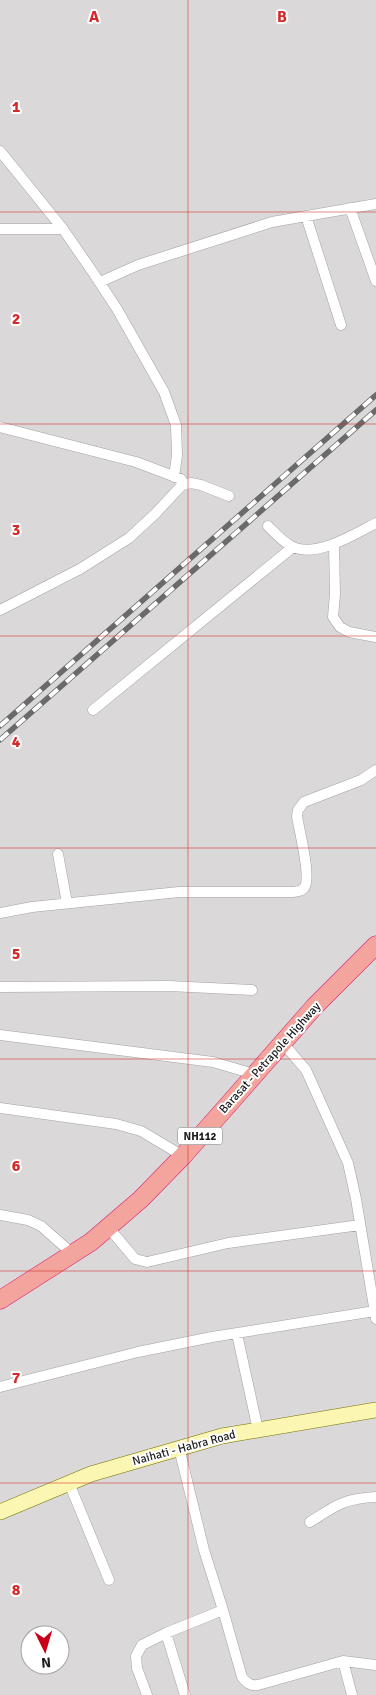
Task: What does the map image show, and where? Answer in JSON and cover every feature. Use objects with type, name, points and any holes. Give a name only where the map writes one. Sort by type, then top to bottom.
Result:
[{"type":"highway","name":"Barasat - Petrapole Highway","points":[[0,1300],[74,1255],[109,1228],[160,1181],[315,1006],[376,945]]},
{"type":"main road","name":"Naihati - Habra Road","points":[[0,1512],[90,1474],[222,1436],[376,1410]]},
{"type":"street","points":[[0,151],[63,229],[100,282],[150,367],[172,411],[176,425],[177,441],[174,477]]},
{"type":"street","points":[[100,282],[138,265],[272,222],[376,204]]},
{"type":"street","points":[[350,208],[376,281]]},
{"type":"street","points":[[306,216],[340,325]]},
{"type":"street","points":[[0,229],[63,229]]},
{"type":"street","points":[[0,427],[136,462],[191,483],[217,490],[229,496]]},
{"type":"street","points":[[0,610],[80,569],[130,538],[176,490],[182,485],[191,483]]},
{"type":"street","points":[[268,526],[277,536],[293,547],[308,549],[328,547],[376,523]]},
{"type":"street","points":[[334,544],[335,594],[333,617],[340,627],[349,632],[376,637]]},
{"type":"street","points":[[93,710],[293,547]]},
{"type":"street","points":[[0,913],[66,903],[179,892],[302,891],[306,886],[307,876],[297,816],[298,810],[304,802],[361,780],[376,770]]},
{"type":"street","points":[[58,854],[66,903]]},
{"type":"street","points":[[0,987],[169,986],[252,990]]},
{"type":"street","points":[[0,1035],[213,1062],[254,1074]]},
{"type":"street","points":[[0,1387],[138,1352],[236,1334],[376,1315],[348,1164],[306,1070],[283,1043]]},
{"type":"street","points":[[0,1108],[116,1124],[141,1131],[183,1156]]},
{"type":"street","points":[[0,1215],[28,1220],[41,1226],[74,1255]]},
{"type":"street","points":[[109,1228],[134,1259],[147,1262],[228,1243],[360,1225]]},
{"type":"street","points":[[236,1334],[258,1430]]},
{"type":"street","points":[[179,1448],[204,1550],[224,1610],[242,1677],[252,1690],[343,1661],[376,1665]]},
{"type":"street","points":[[69,1483],[109,1580]]},
{"type":"street","points":[[310,1522],[340,1502],[353,1498],[376,1497]]},
{"type":"street","points":[[147,1695],[137,1668],[136,1656],[142,1646],[166,1633],[224,1610]]},
{"type":"street","points":[[166,1633],[185,1695]]},
{"type":"street","points":[[343,1661],[352,1695]]},
{"type":"shaded area","points":[[0,0],[376,0],[376,1695],[0,1695]]},
{"type":"railway","points":[[0,726],[376,395]]},
{"type":"railway","points":[[0,740],[376,410]]}]
